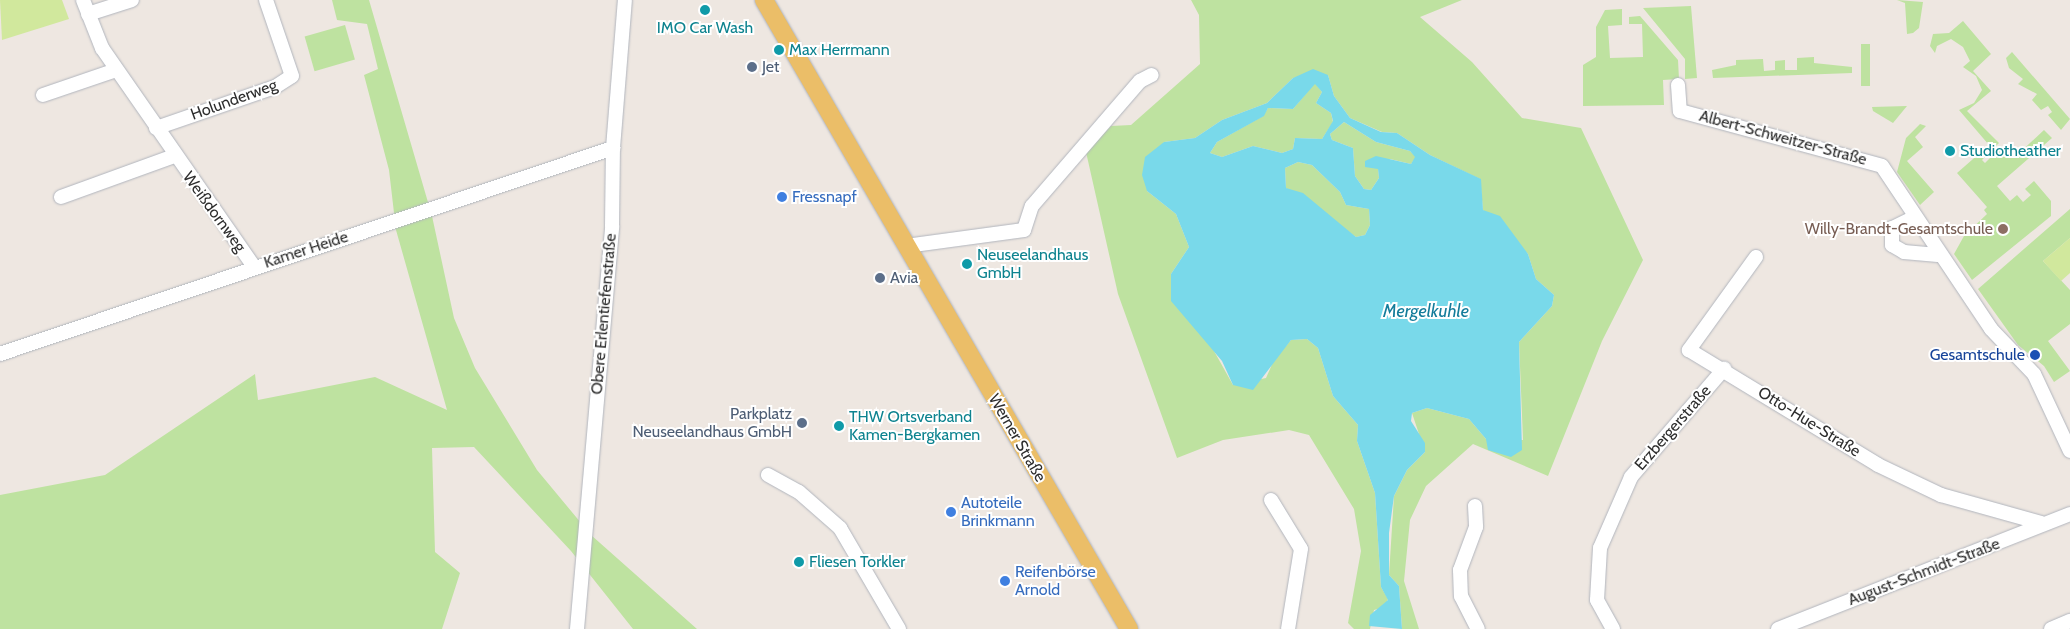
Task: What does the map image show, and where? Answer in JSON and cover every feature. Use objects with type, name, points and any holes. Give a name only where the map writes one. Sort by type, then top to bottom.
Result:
[{"type":"main road","name":"Werner Straße","points":[[764,0],[1128,629]]},
{"type":"street","name":"Weißdornweg","points":[[83,0],[116,70],[174,156],[254,267]]},
{"type":"street","points":[[88,14],[132,0]]},
{"type":"street","name":"Holunderweg","points":[[156,128],[275,87],[292,76],[266,0]]},
{"type":"street","name":"Obere Erlentiefenstraße","points":[[577,629],[612,226],[616,165],[613,148],[625,0]]},
{"type":"street","points":[[43,95],[116,70]]},
{"type":"street","points":[[906,246],[1024,230],[1032,206],[1140,81],[1152,75]]},
{"type":"street","name":"Albert-Schweitzer-Straße","points":[[1678,85],[1680,111],[1882,166],[1938,254],[1991,329],[2034,374],[2070,451]]},
{"type":"street","name":"Kamer Heide","points":[[0,354],[254,267],[613,148]]},
{"type":"street","name":"Weißdornweg","points":[[61,197],[174,156]]},
{"type":"street","points":[[1915,216],[1892,228],[1892,245],[1904,252],[1938,254]]},
{"type":"street","name":"Otto-Hue-Straße","points":[[1756,257],[1689,350],[1724,369],[1878,465],[1942,495],[2041,523]]},
{"type":"street","name":"Erzbergerstraße","points":[[1613,629],[1597,600],[1600,548],[1631,476],[1724,369]]},
{"type":"street","points":[[768,475],[800,492],[840,528],[899,629]]},
{"type":"street","points":[[1271,500],[1301,549],[1288,629]]},
{"type":"street","points":[[1476,506],[1476,527],[1460,570],[1462,596],[1478,629]]},
{"type":"street","name":"August-Schmidt-Straße","points":[[1778,629],[2041,523],[2070,514]]},
{"type":"street","points":[[2051,629],[2070,622]]},
{"type":"green space","points":[[0,0],[62,0],[69,19],[2,40]]},
{"type":"green space","points":[[332,0],[369,0],[432,216],[454,318],[475,368],[537,470],[591,535],[697,629],[633,629],[571,551],[474,447],[432,448],[435,552],[460,573],[442,629],[0,629],[0,495],[105,475],[255,374],[258,400],[375,377],[447,410],[396,230],[389,170],[364,75],[378,69],[367,24],[337,20]]},
{"type":"green space","points":[[1191,0],[1462,0],[1420,17],[1472,62],[1522,118],[1581,128],[1643,260],[1602,341],[1548,476],[1473,444],[1426,486],[1410,520],[1404,581],[1419,629],[1402,629],[1399,586],[1389,575],[1394,496],[1407,470],[1425,452],[1412,413],[1427,408],[1469,419],[1486,439],[1523,440],[1519,342],[1552,306],[1554,295],[1536,279],[1528,254],[1483,210],[1480,179],[1430,155],[1397,133],[1382,132],[1350,118],[1334,96],[1328,75],[1293,78],[1267,103],[1222,120],[1195,138],[1164,142],[1147,191],[1176,214],[1189,247],[1171,274],[1233,385],[1266,378],[1274,360],[1291,340],[1307,339],[1318,348],[1333,396],[1358,425],[1357,441],[1375,493],[1381,587],[1388,599],[1385,607],[1374,610],[1370,629],[1354,629],[1348,623],[1361,551],[1354,509],[1309,435],[1289,430],[1223,440],[1177,458],[1118,294],[1086,152],[1111,126],[1131,125],[1200,64],[1199,15]]},
{"type":"green space","points":[[1897,0],[1923,2],[1919,28],[1913,33],[1907,34],[1905,3]]},
{"type":"green space","points":[[1691,6],[1697,78],[1685,79],[1685,59],[1643,8]]},
{"type":"green space","points":[[1622,9],[1622,25],[1608,26],[1610,58],[1643,57],[1642,24],[1629,24],[1629,17],[1640,16],[1678,60],[1679,79],[1663,80],[1664,105],[1583,106],[1583,65],[1596,57],[1596,27],[1605,10]]},
{"type":"green space","points":[[1963,21],[1991,54],[1973,71],[1991,91],[1967,111],[1999,143],[1982,160],[1985,163],[2002,146],[2014,158],[2044,130],[2052,138],[1997,186],[2010,201],[2017,195],[2023,202],[2031,195],[2025,189],[2034,181],[2051,201],[2051,216],[1972,280],[1954,254],[1964,236],[1987,214],[1984,210],[1987,207],[1957,173],[1989,145],[1959,110],[1974,103],[1982,90],[1976,76],[1963,67],[1970,61],[1963,47],[1951,39],[1937,46],[1935,53],[1930,46],[1933,34],[1949,33]]},
{"type":"green space","points":[[345,25],[355,60],[315,71],[305,37]]},
{"type":"green space","points":[[1861,44],[1870,44],[1870,86],[1861,86]]},
{"type":"green space","points":[[2012,52],[2070,119],[2061,130],[2048,115],[2052,112],[2048,106],[2041,110],[2032,100],[2037,94],[2018,84],[2023,79],[2009,68],[2006,58]]},
{"type":"green space","points":[[1814,57],[1814,63],[1852,67],[1852,73],[1713,78],[1712,70],[1736,65],[1736,60],[1763,59],[1764,71],[1775,70],[1775,61],[1785,60],[1785,70],[1797,70],[1797,58]]},
{"type":"green space","points":[[1315,83],[1322,92],[1316,103],[1331,113],[1333,122],[1322,139],[1295,138],[1293,149],[1282,153],[1253,146],[1222,157],[1210,153],[1217,142],[1263,116],[1268,108],[1293,109]]},
{"type":"green space","points":[[1907,106],[1893,123],[1873,111],[1872,107]]},
{"type":"green space","points":[[1344,122],[1376,142],[1410,151],[1416,157],[1411,164],[1390,159],[1378,168],[1379,178],[1371,190],[1364,189],[1355,176],[1353,148],[1332,140],[1330,134]]},
{"type":"green space","points":[[1920,124],[1926,126],[1915,137],[1923,147],[1907,161],[1934,192],[1920,205],[1897,172],[1906,138]]},
{"type":"green space","points":[[1298,162],[1312,165],[1340,192],[1346,205],[1369,209],[1370,225],[1365,235],[1356,237],[1286,188],[1285,168]]},
{"type":"green space","points":[[2070,209],[2070,238],[2043,261],[2070,290],[2070,324],[2048,341],[2070,371],[2054,382],[2044,366],[2018,345],[1978,289]]},
{"type":"green space","points":[[2070,238],[2070,273],[2061,281],[2043,261]]},
{"type":"water","name":"Mergelkuhle","points":[[1313,69],[1328,75],[1334,96],[1350,118],[1381,132],[1397,133],[1430,155],[1481,179],[1483,210],[1500,216],[1528,254],[1536,279],[1554,295],[1552,306],[1519,342],[1522,450],[1511,457],[1488,450],[1486,439],[1469,419],[1427,408],[1412,413],[1411,421],[1425,443],[1425,452],[1407,470],[1394,496],[1389,533],[1389,575],[1399,586],[1402,629],[1369,626],[1370,615],[1388,600],[1381,587],[1375,493],[1357,441],[1358,425],[1333,396],[1318,348],[1307,339],[1291,340],[1253,390],[1233,385],[1222,361],[1171,301],[1171,274],[1189,247],[1176,214],[1147,191],[1142,175],[1145,157],[1164,142],[1195,138],[1222,120],[1267,103],[1293,78]],"holes":[[[1315,84],[1322,92],[1316,103],[1331,113],[1333,121],[1322,139],[1295,138],[1293,149],[1282,153],[1253,146],[1222,157],[1210,153],[1217,142],[1264,116],[1268,108],[1293,109]],[[1344,122],[1376,142],[1410,151],[1415,157],[1411,164],[1376,156],[1365,161],[1365,167],[1378,169],[1379,178],[1371,190],[1364,189],[1355,176],[1353,148],[1332,140],[1330,134]],[[1298,162],[1312,165],[1340,192],[1346,205],[1369,209],[1370,225],[1365,235],[1356,237],[1303,193],[1286,188],[1285,168]]]},
{"type":"place","name":"IMO Car Wash","points":[[705,10]]},
{"type":"place","name":"Max Herrmann","points":[[779,50]]},
{"type":"place","name":"Jet","points":[[752,67]]},
{"type":"place","name":"Studiotheather","points":[[1950,151]]},
{"type":"place","name":"Fressnapf","points":[[782,197]]},
{"type":"place","name":"Willy-Brandt-Gesamtschule","points":[[2003,229]]},
{"type":"place","name":"Neuseelandhaus GmbH","points":[[967,264]]},
{"type":"place","name":"Avia","points":[[880,278]]},
{"type":"place","name":"Gesamtschule","points":[[2035,355]]},
{"type":"place","name":"Parkplatz Neuseelandhaus GmbH","points":[[802,423]]},
{"type":"place","name":"THW Ortsverband Kamen-Bergkamen","points":[[839,426]]},
{"type":"place","name":"Autoteile Brinkmann","points":[[951,512]]},
{"type":"place","name":"Fliesen Torkler","points":[[799,562]]},
{"type":"place","name":"Reifenbörse Arnold","points":[[1005,581]]}]
